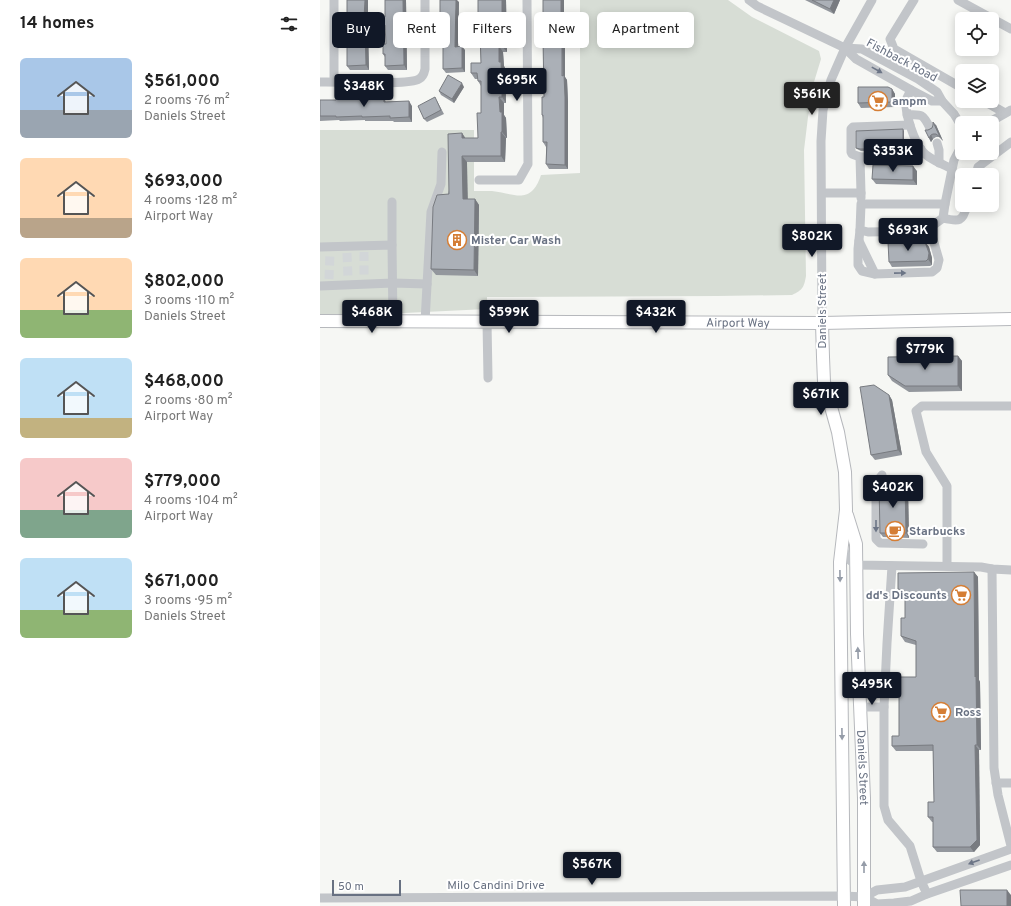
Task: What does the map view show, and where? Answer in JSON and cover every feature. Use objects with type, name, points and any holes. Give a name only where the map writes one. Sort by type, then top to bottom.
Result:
[{"type":"main road","name":"Airport Way","points":[[320,322],[822,323],[1011,319]]},
{"type":"main road","name":"Daniels Street","points":[[822,323],[824,382],[838,432],[845,472],[846,510],[840,570],[844,901]]},
{"type":"main road","name":"Daniels Street","points":[[846,510],[856,544],[857,634],[864,798],[864,901]]},
{"type":"street","points":[[334,0],[334,81]]},
{"type":"street","points":[[320,82],[407,82],[418,80],[424,75],[425,69],[425,0]]},
{"type":"street","points":[[479,180],[519,180],[528,164],[527,0]]},
{"type":"street","name":"Fishback Road","points":[[748,0],[757,6],[845,48],[856,59],[932,101],[942,101]]},
{"type":"street","name":"Daniels Street","points":[[822,323],[821,141],[823,110],[831,80],[845,48],[872,0]]},
{"type":"street","points":[[914,0],[890,39],[894,49],[955,84]]},
{"type":"street","points":[[958,0],[1011,29]]},
{"type":"street","name":"Fishback Road","points":[[845,48],[862,49],[918,79],[937,92],[942,101],[955,116]]},
{"type":"street","points":[[918,79],[925,67]]},
{"type":"street","points":[[911,90],[906,100],[907,118],[920,149],[927,156],[952,169]]},
{"type":"street","points":[[999,116],[1008,111]]},
{"type":"street","points":[[907,115],[919,114],[930,128]]},
{"type":"street","points":[[910,125],[853,127],[850,129],[850,152],[860,157],[902,157],[910,156],[920,149]]},
{"type":"street","points":[[978,168],[1011,142]]},
{"type":"street","points":[[937,143],[940,162]]},
{"type":"street","points":[[425,322],[431,212],[441,184],[442,152]]},
{"type":"street","points":[[860,157],[861,204],[858,265],[862,271],[875,274],[932,272],[937,268],[939,260],[933,239],[925,231]]},
{"type":"street","points":[[860,230],[868,232],[925,231],[943,218],[955,158]]},
{"type":"street","points":[[822,193],[861,192]]},
{"type":"street","points":[[392,202],[393,322]]},
{"type":"street","points":[[861,204],[945,204]]},
{"type":"street","points":[[943,218],[955,221],[962,218],[965,212]]},
{"type":"street","points":[[320,247],[330,250],[364,250],[392,246]]},
{"type":"street","points":[[326,283],[364,281],[427,284]]},
{"type":"street","points":[[487,322],[488,378]]},
{"type":"street","points":[[947,566],[947,486],[926,452],[916,411],[922,406],[1011,406]]},
{"type":"street","points":[[882,475],[878,480],[876,487],[876,539],[880,543],[923,544]]},
{"type":"street","points":[[842,545],[846,558],[856,566],[947,566],[1011,570]]},
{"type":"street","points":[[892,566],[884,706],[884,806],[888,820],[910,846],[921,881],[927,894]]},
{"type":"street","points":[[992,569],[994,768],[998,795],[1011,846]]},
{"type":"street","points":[[860,706],[884,706]]},
{"type":"street","points":[[996,783],[1011,783]]},
{"type":"street","points":[[864,901],[877,890],[905,887],[1011,849]]},
{"type":"street","points":[[864,901],[877,904],[911,901],[1011,865]]},
{"type":"street","name":"Milo Candini Drive","points":[[320,898],[864,901]]},
{"type":"shaded area","points":[[580,0],[728,0],[752,17],[819,51],[821,59],[814,82],[804,150],[806,276],[805,283],[802,288],[792,295],[487,297],[487,309],[320,316],[320,130],[474,130],[474,191],[492,191],[522,195],[532,191],[541,175],[580,173],[580,48],[589,48],[589,12],[580,12]]},
{"type":"building","points":[[347,0],[365,0],[364,12],[347,12]]},
{"type":"building","points":[[385,0],[403,0],[403,12],[393,12],[393,48],[404,48],[404,65],[385,66],[385,54],[383,54],[383,48],[385,48]]},
{"type":"building","points":[[440,0],[456,0],[455,47],[462,48],[462,68],[443,69],[443,48],[450,48],[450,12],[440,12]]},
{"type":"building","points":[[478,0],[502,0],[502,12],[478,12]]},
{"type":"building","points":[[543,0],[561,0],[561,12],[543,12]]},
{"type":"building","points":[[812,0],[834,0],[830,9]]},
{"type":"building","points":[[347,48],[366,48],[366,65],[347,66]]},
{"type":"building","points":[[481,48],[499,48],[502,85],[502,97],[499,97],[500,112],[502,112],[501,156],[462,156],[463,199],[475,199],[474,270],[431,269],[433,207],[437,195],[449,194],[448,134],[462,133],[462,138],[478,138],[477,113],[481,113],[481,81],[478,81],[477,73],[471,73],[471,63],[481,63]]},
{"type":"building","points":[[543,48],[562,48],[562,76],[564,75],[565,97],[565,165],[546,164],[547,142],[543,142],[542,115],[542,97],[544,97]]},
{"type":"building","points":[[448,75],[462,83],[452,99],[439,91]]},
{"type":"building","name":"ampm","points":[[858,87],[888,87],[892,89],[892,102],[858,103]]},
{"type":"building","points":[[435,97],[441,110],[424,119],[418,106]]},
{"type":"building","points":[[384,98],[384,102],[409,101],[409,117],[390,118],[390,116],[320,116],[320,100]]},
{"type":"building","points":[[933,122],[940,137],[933,134],[929,138],[925,130],[932,128]]},
{"type":"building","points":[[903,129],[903,149],[856,148],[856,131]]},
{"type":"building","points":[[873,165],[913,166],[913,180],[872,179]]},
{"type":"building","points":[[888,242],[925,242],[929,253],[928,259],[926,261],[889,262]]},
{"type":"building","points":[[958,356],[958,386],[905,386],[888,375],[888,357]]},
{"type":"building","points":[[874,385],[889,395],[898,450],[871,455],[860,387]]},
{"type":"building","points":[[905,484],[906,533],[880,533],[879,485]]},
{"type":"building","points":[[974,572],[977,840],[970,847],[933,847],[933,817],[928,817],[928,802],[934,802],[933,745],[892,746],[892,736],[899,736],[899,677],[916,677],[916,641],[901,636],[901,618],[905,618],[905,591],[898,589],[898,573]]},
{"type":"building","points":[[960,890],[1007,890],[1007,906],[961,906]]},
{"type":"tunnel","points":[[364,252],[364,277]]},
{"type":"tunnel","points":[[329,279],[330,253]]},
{"type":"tunnel","points":[[347,253],[348,278]]},
{"type":"place","name":"ampm","points":[[878,101]]},
{"type":"place","name":"Mister Car Wash","points":[[457,240]]},
{"type":"place","name":"Starbucks","points":[[895,531]]},
{"type":"place","name":"dd's Discounts","points":[[961,595]]},
{"type":"place","name":"Ross","points":[[941,712]]}]
